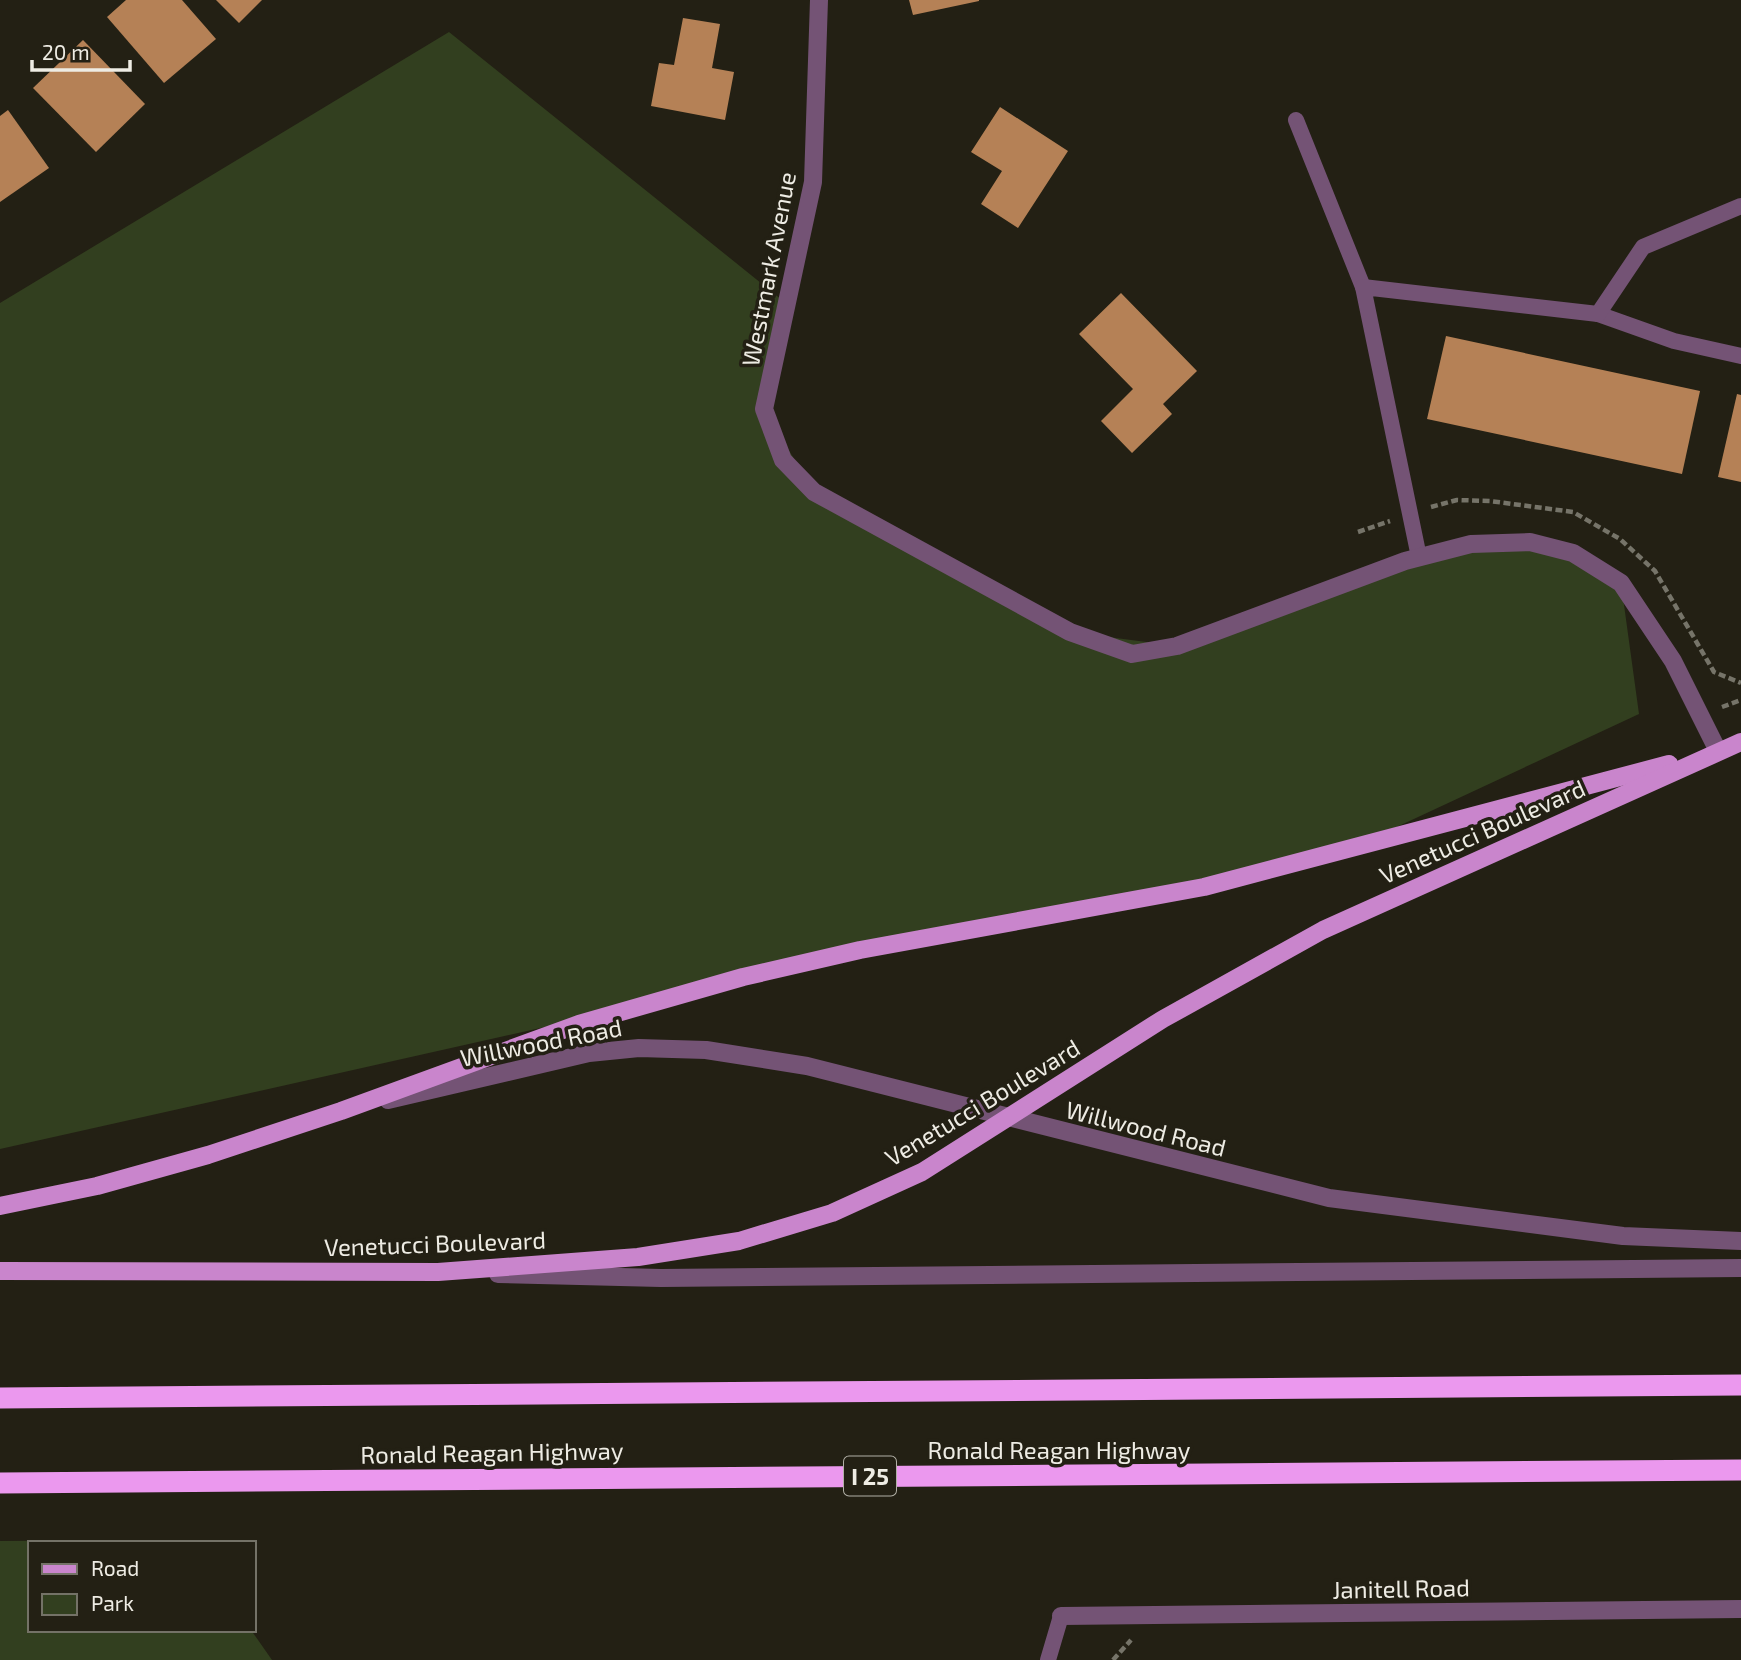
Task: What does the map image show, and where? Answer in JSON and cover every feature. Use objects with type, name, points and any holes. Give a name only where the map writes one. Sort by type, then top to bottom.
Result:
[{"type":"highway","points":[[0,1398],[1741,1385]]},
{"type":"highway","name":"Ronald Reagan Highway","points":[[0,1483],[1741,1470]]},
{"type":"main road","name":"Venetucci Boulevard","points":[[0,1271],[438,1272],[651,1255],[740,1241],[832,1213],[922,1172],[1163,1019],[1323,930],[1741,742]]},
{"type":"main road","name":"Venetucci Boulevard","points":[[0,1206],[97,1186],[195,1159],[341,1111],[579,1024],[743,977],[860,950],[1204,887],[1718,751]]},
{"type":"street","name":"Westmark Avenue","points":[[819,0],[813,182],[764,409],[783,460],[814,492],[1070,632],[1132,654],[1177,646],[1419,557]]},
{"type":"street","points":[[1419,557],[1471,544],[1530,542],[1573,553],[1620,583],[1673,662],[1718,751]]},
{"type":"street","name":"Willwood Road","points":[[341,1111],[589,1053],[639,1048],[706,1050],[807,1066],[1329,1198],[1610,1234],[1741,1241]]},
{"type":"street","points":[[438,1272],[661,1278],[1741,1268]]},
{"type":"street","name":"Janitell Road","points":[[1061,1616],[1741,1609]]},
{"type":"lane","points":[[1296,120],[1363,287],[1419,557]]},
{"type":"lane","points":[[1598,314],[1643,247],[1741,206]]},
{"type":"lane","points":[[1363,287],[1598,314],[1674,341],[1741,356]]},
{"type":"lane","points":[[1048,1660],[1061,1616]]},
{"type":"green space","points":[[449,32],[787,304],[764,409],[814,492],[1070,632],[1177,646],[1405,561],[1530,542],[1621,583],[1639,714],[1358,845],[0,1149],[0,303]]},
{"type":"green space","points":[[190,1540],[28,1541],[28,1632],[252,1632],[272,1660],[0,1660],[0,1541]]},
{"type":"building","points":[[126,0],[182,0],[216,39],[164,83],[107,17]]},
{"type":"building","points":[[216,0],[262,0],[239,23]]},
{"type":"building","points":[[909,0],[979,0],[979,1],[913,15]]},
{"type":"building","points":[[683,18],[720,24],[712,68],[734,72],[725,120],[651,106],[659,63],[674,65]]},
{"type":"building","points":[[83,40],[145,104],[96,152],[33,88]]},
{"type":"building","points":[[1000,107],[1068,151],[1018,228],[981,204],[1002,171],[971,152]]},
{"type":"building","points":[[8,110],[49,168],[0,202],[0,116]]},
{"type":"building","points":[[1121,293],[1197,371],[1163,404],[1172,414],[1132,453],[1101,421],[1133,389],[1079,334]]},
{"type":"building","points":[[1446,336],[1700,391],[1682,474],[1427,419]]},
{"type":"building","points":[[1737,394],[1741,395],[1741,482],[1718,477]]}]
